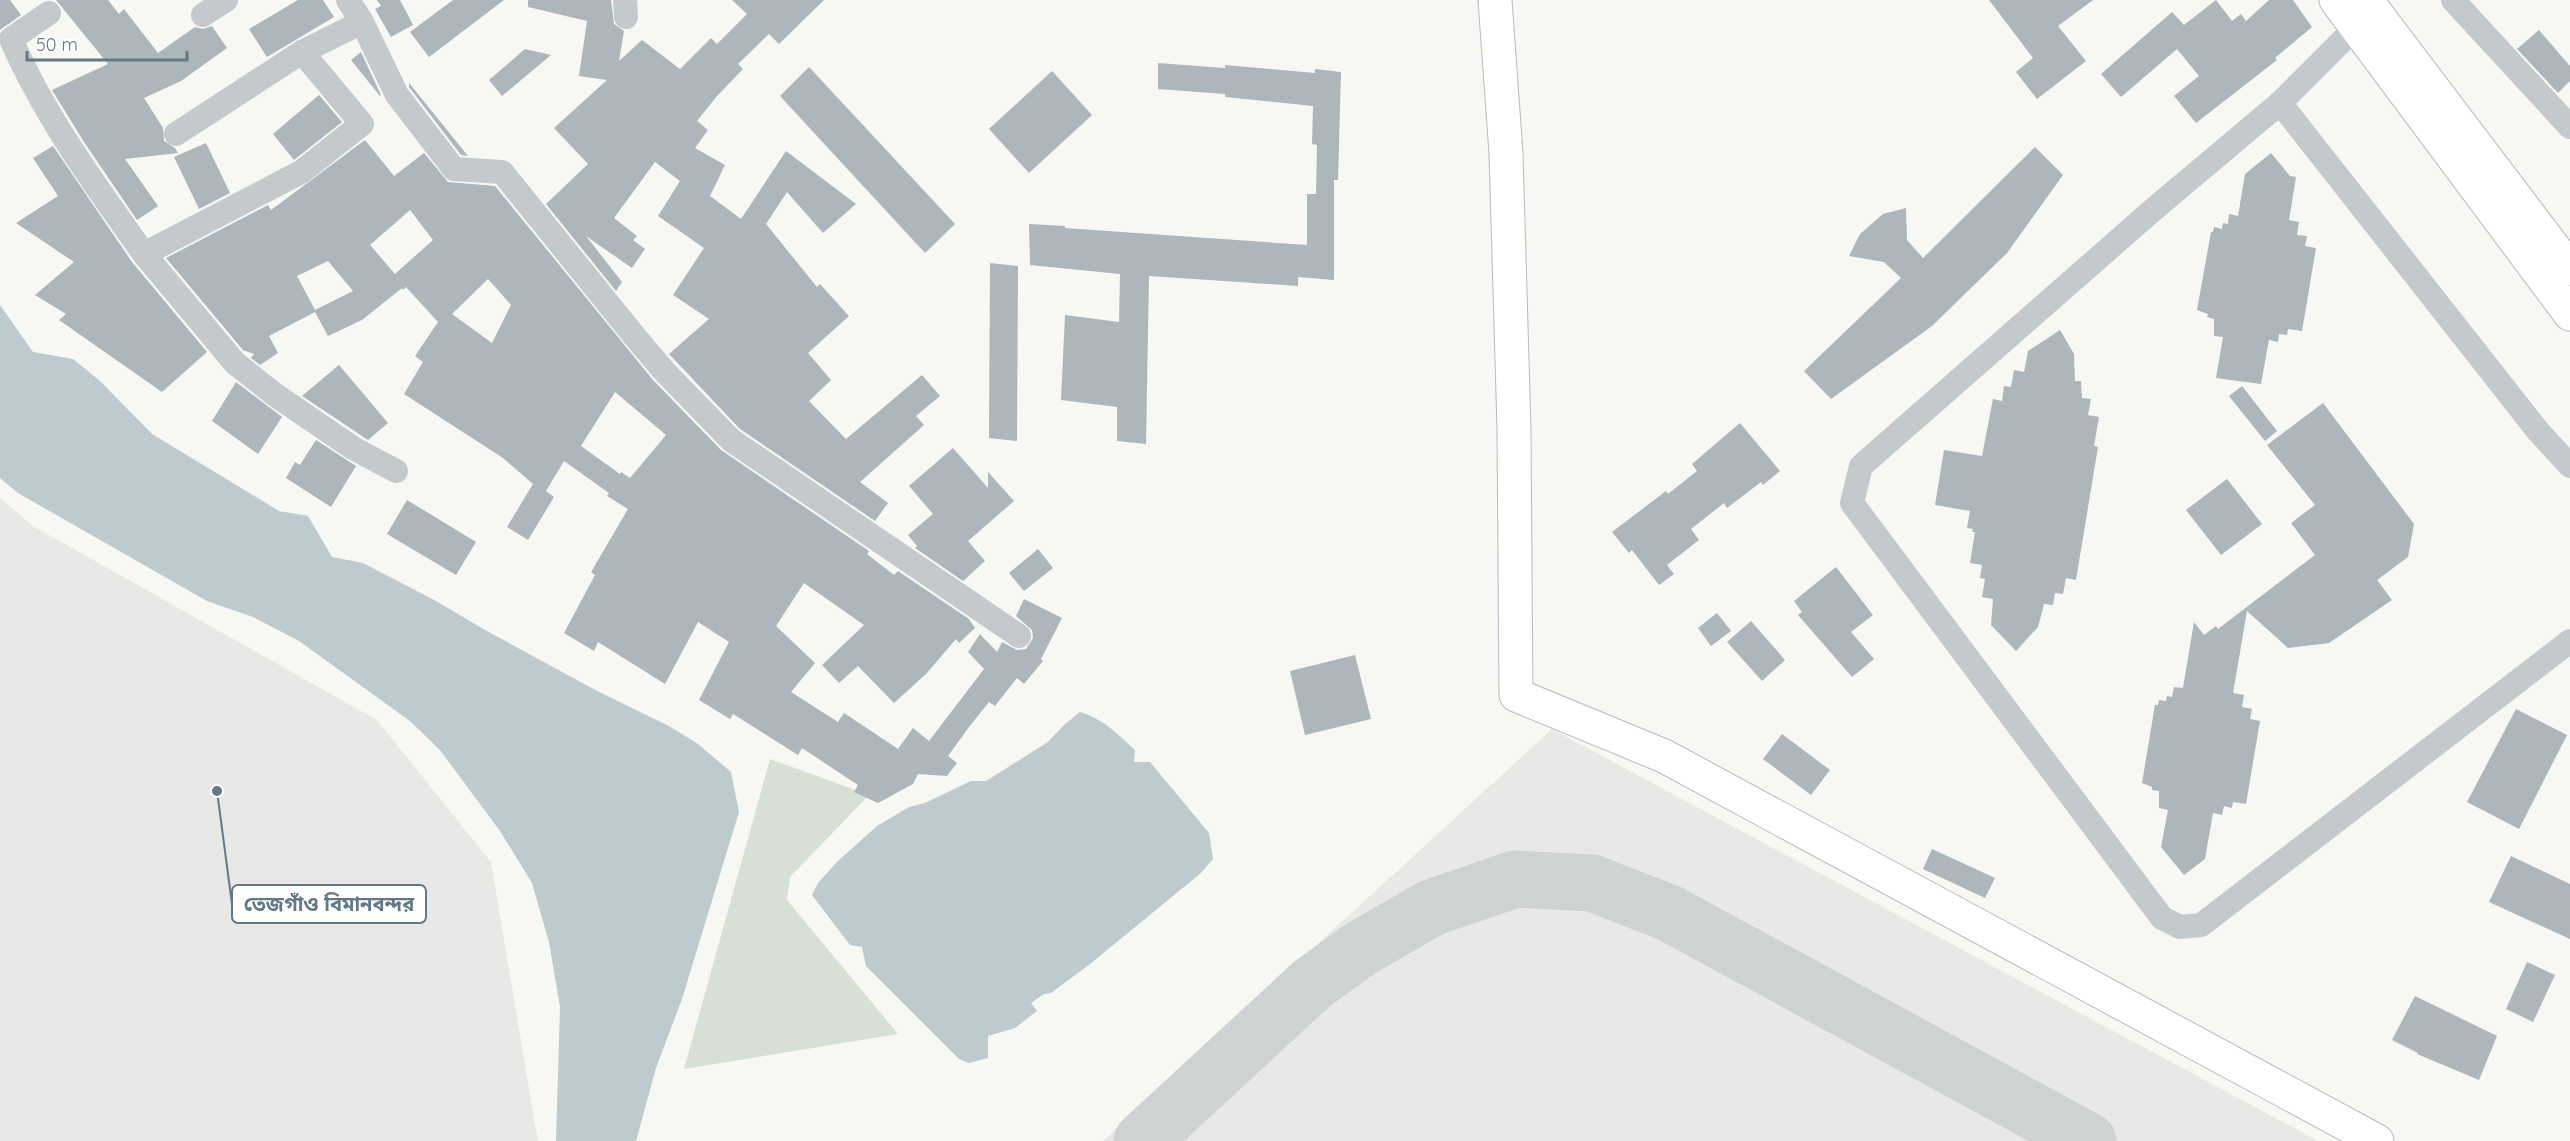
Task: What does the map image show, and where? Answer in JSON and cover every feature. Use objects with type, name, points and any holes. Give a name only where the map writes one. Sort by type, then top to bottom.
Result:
[{"type":"street","points":[[203,15],[226,0]]},
{"type":"street","points":[[348,0],[362,22],[397,94],[454,169],[502,172],[643,346],[731,440],[1019,636]]},
{"type":"street","points":[[1495,0],[1507,186],[1514,429],[1516,695],[1664,756],[2377,1141]]},
{"type":"street","points":[[2336,0],[2360,14],[2570,268]]},
{"type":"street","points":[[2452,0],[2570,127]]},
{"type":"street","points":[[49,13],[11,39],[26,75],[82,166],[144,254],[235,363],[274,394],[353,448],[396,471]]},
{"type":"street","points":[[2360,14],[2280,103],[2154,209],[1861,466],[1852,503],[2162,918],[2180,927],[2200,925],[2570,641]]},
{"type":"street","points":[[2360,14],[2570,314]]},
{"type":"street","points":[[176,134],[302,52],[362,22]]},
{"type":"street","points":[[144,254],[301,172],[363,124],[302,52]]},
{"type":"street","points":[[2280,103],[2531,422],[2570,466]]},
{"type":"shaded area","points":[[0,305],[33,352],[73,359],[100,381],[152,434],[279,511],[308,516],[332,557],[363,563],[599,692],[669,726],[698,744],[731,772],[739,812],[682,999],[656,1068],[636,1141],[556,1141],[560,1007],[549,942],[532,883],[500,831],[440,750],[410,721],[299,641],[253,617],[207,601],[18,493],[0,478]]},
{"type":"shaded area","points":[[0,498],[33,526],[377,720],[491,862],[538,1141],[0,1141]]},
{"type":"shaded area","points":[[1080,712],[1103,723],[1129,744],[1135,750],[1134,762],[1150,762],[1209,833],[1213,859],[1201,873],[1090,964],[1051,993],[1044,994],[1031,1003],[1037,1011],[1015,1028],[988,1036],[988,1058],[969,1063],[959,1059],[866,966],[862,947],[850,945],[812,895],[818,883],[837,862],[877,826],[909,807],[925,803],[971,781],[986,781],[1048,742]]},
{"type":"shaded area","points":[[1552,729],[2318,1141],[1103,1141]]},
{"type":"shaded area","points":[[770,759],[869,795],[790,877],[787,900],[898,1034],[684,1069]]},
{"type":"building","points":[[0,0],[10,0],[21,15],[0,30]]},
{"type":"building","points":[[56,0],[108,0],[119,14],[124,9],[158,53],[195,27],[203,29],[212,26],[227,48],[181,81],[144,98],[163,128],[164,141],[175,148],[178,153],[125,159],[158,206],[137,220],[52,90],[108,64]]},
{"type":"building","points":[[298,0],[323,0],[334,17],[267,57],[249,29]]},
{"type":"building","points":[[377,0],[400,0],[413,25],[391,37],[375,9],[381,6]]},
{"type":"building","points":[[453,0],[504,0],[429,57],[410,32]]},
{"type":"building","points":[[528,0],[611,0],[614,24],[624,31],[619,61],[642,40],[680,69],[711,38],[717,44],[747,14],[732,0],[824,0],[779,44],[769,34],[738,64],[743,69],[697,121],[708,130],[695,148],[725,165],[710,196],[741,219],[786,151],[856,204],[823,233],[787,192],[766,224],[817,287],[820,284],[849,316],[808,353],[831,380],[809,401],[846,439],[922,375],[940,396],[916,416],[924,425],[860,482],[888,503],[875,521],[740,429],[669,354],[709,319],[673,295],[704,248],[658,216],[680,181],[655,162],[614,218],[637,236],[633,240],[645,249],[632,268],[586,236],[622,282],[616,291],[546,204],[588,164],[554,128],[607,80],[579,76],[587,21],[528,7]]},
{"type":"building","points":[[1989,0],[2093,0],[2058,26],[2086,61],[2037,99],[2016,72],[2033,58]]},
{"type":"building","points":[[2216,0],[2232,21],[2241,14],[2246,21],[2269,0],[2293,0],[2312,27],[2275,58],[2277,60],[2196,123],[2174,96],[2199,76],[2177,49],[2121,97],[2101,74],[2172,12],[2184,25]]},
{"type":"building","points":[[2539,30],[2570,66],[2570,81],[2558,93],[2517,49]]},
{"type":"building","points":[[525,49],[551,55],[502,96],[489,80]]},
{"type":"building","points":[[361,52],[381,95],[380,96],[351,60]]},
{"type":"building","points":[[1158,63],[1225,68],[1225,65],[1315,73],[1315,69],[1341,72],[1338,180],[1334,180],[1334,280],[1298,277],[1298,286],[1149,276],[1146,444],[1117,441],[1117,407],[1061,400],[1065,315],[1119,322],[1120,274],[1030,265],[1029,224],[1307,245],[1307,194],[1316,194],[1317,145],[1312,144],[1313,106],[1225,97],[1225,94],[1158,89]]},
{"type":"building","points":[[809,67],[955,224],[925,253],[780,96]]},
{"type":"building","points":[[1052,71],[1092,115],[1029,173],[989,129]]},
{"type":"building","points":[[409,83],[468,156],[461,155],[409,87]]},
{"type":"building","points":[[319,95],[342,122],[294,160],[273,134]]},
{"type":"building","points":[[365,140],[394,176],[424,153],[448,182],[495,186],[653,380],[721,450],[869,551],[867,554],[894,575],[898,571],[969,619],[975,628],[959,643],[956,639],[926,674],[894,703],[858,666],[839,683],[822,665],[864,625],[804,583],[776,626],[815,663],[791,692],[838,722],[844,713],[898,749],[913,728],[929,741],[984,669],[968,652],[980,634],[997,652],[1002,642],[1017,650],[1026,649],[1033,638],[1032,630],[1016,616],[1024,599],[1062,618],[1041,659],[1043,661],[1024,684],[1017,678],[995,706],[989,702],[948,756],[957,763],[947,776],[918,774],[913,784],[878,803],[854,792],[858,785],[802,748],[798,755],[733,714],[730,719],[699,700],[729,642],[698,622],[665,684],[598,642],[594,651],[564,633],[595,575],[591,572],[628,509],[607,496],[609,493],[564,461],[546,491],[554,497],[528,540],[507,527],[533,484],[503,458],[404,394],[423,362],[415,356],[438,322],[406,287],[362,320],[328,336],[315,312],[269,336],[278,353],[260,365],[251,358],[254,354],[243,350],[166,258],[268,205],[271,210]],"holes":[[[410,210],[433,240],[395,274],[370,245]],[[328,261],[353,291],[315,310],[297,276]],[[488,279],[511,305],[492,343],[452,314]],[[615,392],[666,435],[630,478],[621,472],[620,474],[581,446]]]},
{"type":"building","points":[[206,143],[230,193],[199,209],[174,157]]},
{"type":"building","points":[[53,146],[132,262],[207,352],[162,392],[59,320],[66,314],[35,295],[74,262],[16,223],[58,196],[33,158]]},
{"type":"building","points":[[2035,147],[2063,175],[2007,253],[1932,326],[1831,399],[1804,371],[1901,278],[1884,262],[1849,256],[1860,234],[1883,214],[1906,208],[1907,240],[1923,258]]},
{"type":"building","points":[[2271,153],[2290,176],[2296,177],[2289,220],[2299,222],[2297,235],[2307,236],[2305,246],[2316,248],[2302,331],[2288,329],[2287,335],[2279,334],[2278,342],[2269,340],[2261,384],[2216,378],[2223,337],[2214,336],[2214,319],[2197,310],[2211,232],[2214,227],[2222,229],[2223,223],[2228,224],[2229,214],[2238,216],[2245,174]]},
{"type":"building","points":[[990,263],[1018,266],[1017,441],[989,438]]},
{"type":"building","points":[[2060,330],[2074,354],[2075,381],[2081,381],[2082,398],[2091,399],[2088,415],[2099,417],[2094,446],[2098,447],[2076,580],[2066,578],[2063,594],[2055,593],[2053,605],[2044,604],[2038,627],[2016,651],[1991,625],[1993,599],[1982,597],[1985,579],[1980,578],[1982,565],[1970,563],[1975,532],[1967,528],[1970,511],[1935,505],[1944,450],[1982,456],[1993,399],[2002,401],[2004,386],[2011,387],[2014,370],[2024,372],[2028,351]]},
{"type":"building","points":[[339,365],[388,423],[368,440],[302,396]]},
{"type":"building","points":[[236,382],[282,417],[258,454],[212,421]]},
{"type":"building","points":[[2242,386],[2277,431],[2265,441],[2229,396]]},
{"type":"building","points":[[2323,403],[2414,524],[2408,557],[2377,580],[2392,600],[2329,643],[2288,648],[2247,611],[2233,693],[2244,695],[2242,707],[2252,709],[2250,719],[2260,721],[2246,804],[2233,802],[2232,808],[2224,806],[2222,815],[2213,813],[2205,859],[2184,875],[2161,847],[2168,810],[2159,808],[2159,791],[2152,790],[2152,787],[2142,783],[2155,705],[2158,705],[2159,700],[2166,701],[2167,696],[2172,697],[2174,687],[2183,688],[2194,622],[2204,635],[2216,626],[2218,629],[2315,555],[2291,523],[2315,505],[2267,445]]},
{"type":"building","points":[[1740,423],[1780,471],[1763,485],[1761,482],[1727,508],[1724,503],[1691,529],[1699,540],[1667,565],[1674,574],[1659,585],[1632,550],[1629,553],[1612,532],[1666,491],[1668,494],[1697,471],[1692,464]]},
{"type":"building","points":[[316,440],[356,466],[331,507],[286,478],[295,462],[300,465]]},
{"type":"building","points":[[953,448],[988,488],[988,472],[1014,501],[968,541],[985,561],[963,581],[915,548],[917,546],[908,535],[933,514],[909,486]]},
{"type":"building","points":[[2227,479],[2262,524],[2221,555],[2186,510]]},
{"type":"building","points":[[407,500],[476,542],[456,575],[387,534]]},
{"type":"building","points":[[1038,549],[1053,568],[1024,591],[1009,573]]},
{"type":"building","points":[[1836,567],[1873,615],[1851,632],[1874,659],[1852,677],[1798,615],[1802,612],[1794,601]]},
{"type":"building","points":[[1717,613],[1731,631],[1711,646],[1698,628]]},
{"type":"building","points":[[1751,621],[1785,660],[1762,681],[1727,642]]},
{"type":"building","points":[[1355,655],[1371,719],[1305,735],[1290,671]]},
{"type":"building","points":[[2516,709],[2567,735],[2519,829],[2467,802]]},
{"type":"building","points":[[1782,734],[1830,770],[1811,795],[1763,759]]},
{"type":"building","points":[[1932,849],[1995,878],[1985,898],[1923,869]]},
{"type":"building","points":[[2511,856],[2570,884],[2570,939],[2489,902]]},
{"type":"building","points":[[2527,962],[2555,975],[2533,1022],[2506,1009]]},
{"type":"building","points":[[2415,996],[2497,1036],[2479,1080],[2417,1054],[2392,1040]]},
{"type":"taxiway","points":[[1142,1141],[1312,984],[1360,949],[1431,908],[1515,879],[1592,883],[1669,913],[2088,1141]]},
{"type":"place","name":"তেজগাঁও বিমানবন্দর","points":[[217,791]]}]
